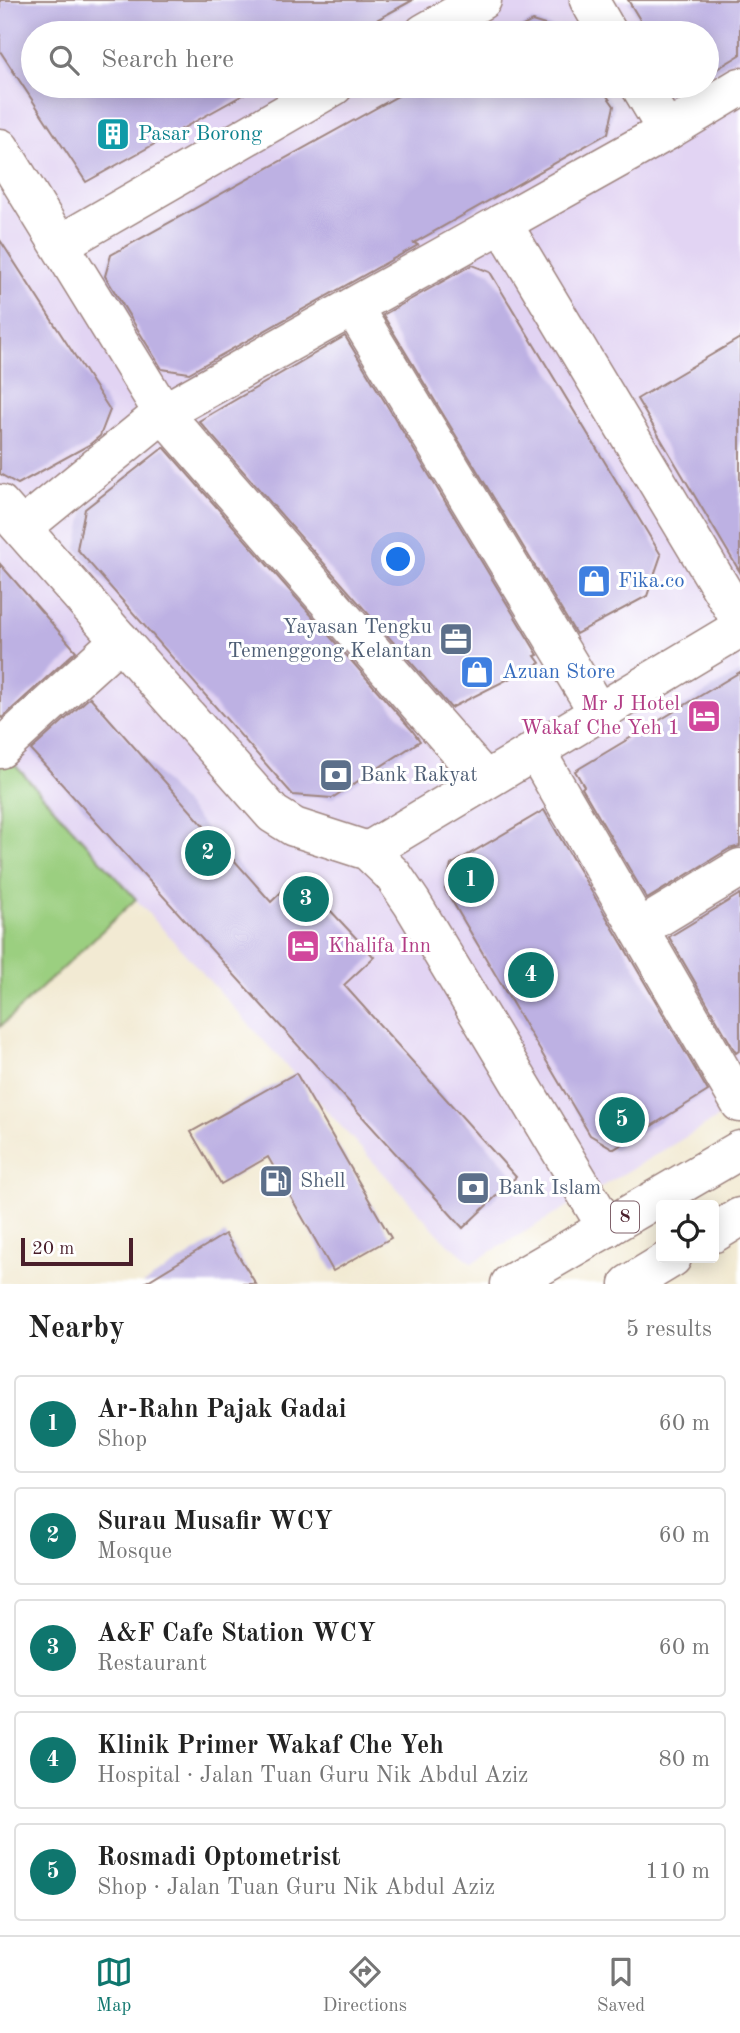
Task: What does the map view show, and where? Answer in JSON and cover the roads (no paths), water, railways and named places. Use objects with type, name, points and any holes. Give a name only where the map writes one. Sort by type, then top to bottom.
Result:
[{"type":"street","points":[[446,21],[482,0]]},
{"type":"street","points":[[589,0],[601,21]]},
{"type":"street","points":[[607,1227],[412,903],[393,876],[368,852],[294,827],[273,814],[11,516],[163,413],[667,131],[740,87]]},
{"type":"street","points":[[60,244],[313,98]]},
{"type":"street","points":[[647,98],[667,131]]},
{"type":"street","points":[[0,148],[163,413],[485,780]]},
{"type":"street","points":[[502,223],[740,620]]},
{"type":"street","points":[[353,307],[598,712]]},
{"type":"street","points":[[368,852],[740,628]]},
{"type":"street","points":[[0,749],[120,640]]},
{"type":"street","points":[[535,750],[740,1103]]},
{"type":"street","points":[[639,929],[740,868]]},
{"type":"street","name":"8","points":[[510,1284],[740,1150]]},
{"type":"street","points":[[719,1230],[740,1217]]},
{"type":"street","points":[[629,1284],[671,1268]]},
{"type":"place","name":"Pasar Borong","points":[[113,134]]},
{"type":"place","name":"Fika.co","points":[[594,581]]},
{"type":"place","name":"Yayasan Tengku Temenggong Kelantan","points":[[456,639]]},
{"type":"place","name":"Azuan Store","points":[[477,672]]},
{"type":"place","name":"Mr J Hotel Wakaf Che Yeh 1","points":[[704,716]]},
{"type":"place","name":"Bank Rakyat","points":[[336,775]]},
{"type":"place","name":"Surau Musafir WCY","points":[[208,853]]},
{"type":"place","name":"Ar-Rahn Pajak Gadai","points":[[471,880]]},
{"type":"place","name":"A&F Cafe Station WCY","points":[[306,899]]},
{"type":"place","name":"Khalifa Inn","points":[[303,946]]},
{"type":"place","name":"Klinik Primer Wakaf Che Yeh","points":[[531,975]]},
{"type":"place","name":"Rosmadi Optometrist","points":[[622,1120]]},
{"type":"place","name":"Shell","points":[[276,1181]]},
{"type":"place","name":"Bank Islam","points":[[473,1188]]}]
